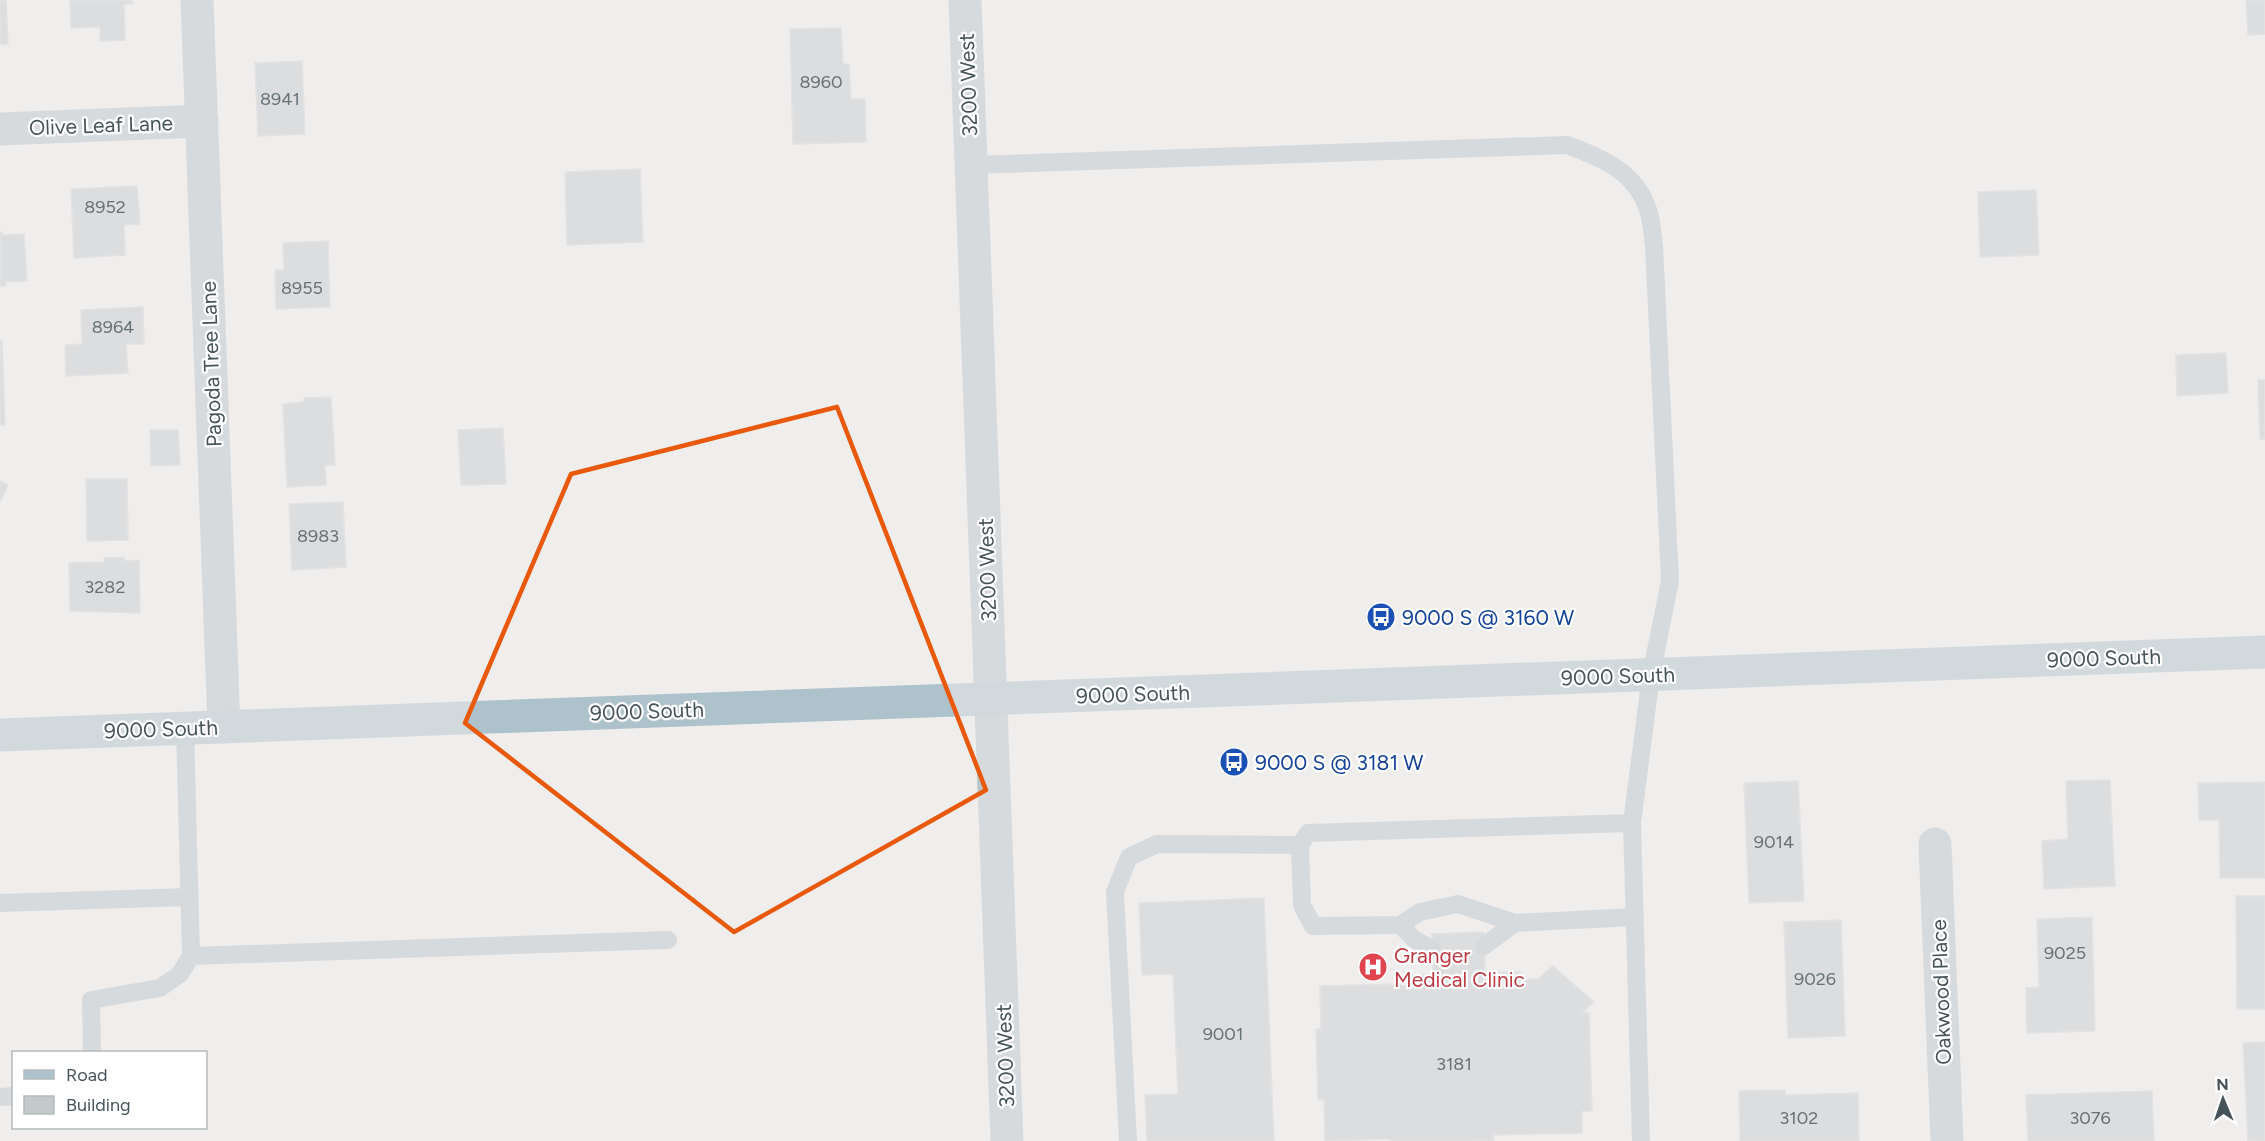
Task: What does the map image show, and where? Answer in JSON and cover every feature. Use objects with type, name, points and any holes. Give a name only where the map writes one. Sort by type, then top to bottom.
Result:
[{"type":"main road","name":"9000 South","points":[[0,735],[2265,652]]},
{"type":"street","name":"Pagoda Tree Lane","points":[[197,0],[224,727]]},
{"type":"street","name":"3200 West","points":[[964,0],[1007,1141]]},
{"type":"street","name":"Olive Leaf Lane","points":[[0,129],[202,121]]},
{"type":"street","name":"Oakwood Place","points":[[1935,844],[1947,1141]]},
{"type":"lane","points":[[971,165],[1567,145],[1598,156],[1623,171],[1640,191],[1649,213],[1654,245],[1670,581],[1651,675],[1632,823],[1641,1141]]},
{"type":"lane","points":[[92,1051],[91,1000],[160,988],[180,974],[191,957],[185,728]]},
{"type":"lane","points":[[1632,823],[1308,833],[1300,845],[1302,905],[1313,926],[1400,925],[1420,912],[1458,904],[1515,923],[1635,917]]},
{"type":"lane","points":[[1128,1141],[1115,892],[1129,857],[1157,844],[1300,845]]},
{"type":"lane","points":[[0,903],[189,897]]},
{"type":"lane","points":[[1484,946],[1515,923]]},
{"type":"lane","points":[[1400,925],[1415,940],[1432,949]]},
{"type":"lane","points":[[191,957],[668,940]]},
{"type":"highlighted area","points":[[837,407],[986,790],[734,932],[465,723],[571,474]]},
{"type":"building","points":[[0,0],[6,0],[8,44],[0,44]]},
{"type":"building","points":[[70,0],[132,0],[132,4],[124,4],[125,40],[100,41],[100,27],[71,28]]},
{"type":"building","points":[[2246,0],[2265,0],[2265,34],[2248,35]]},
{"type":"building","points":[[841,28],[843,64],[849,64],[851,99],[865,99],[866,142],[793,144],[790,29]]},
{"type":"building","points":[[302,61],[305,134],[258,136],[255,63]]},
{"type":"building","points":[[640,169],[643,242],[567,245],[565,172]]},
{"type":"building","points":[[137,186],[140,224],[124,225],[125,255],[74,258],[71,189]]},
{"type":"building","points":[[2036,190],[2039,255],[1980,257],[1978,192]]},
{"type":"building","points":[[0,232],[2,235],[24,234],[27,281],[6,282],[6,286],[0,286]]},
{"type":"building","points":[[328,241],[330,307],[276,309],[275,270],[284,270],[283,243]]},
{"type":"building","points":[[143,307],[144,344],[126,344],[128,373],[66,376],[65,345],[82,344],[81,310]]},
{"type":"building","points":[[0,340],[2,340],[5,425],[0,425]]},
{"type":"building","points":[[2226,353],[2228,393],[2177,396],[2176,355]]},
{"type":"building","points":[[2258,380],[2265,380],[2265,439],[2260,439]]},
{"type":"building","points":[[331,397],[335,465],[325,465],[326,485],[287,487],[283,404],[304,402],[304,398]]},
{"type":"building","points":[[503,428],[506,484],[461,485],[458,430]]},
{"type":"building","points":[[150,430],[178,430],[180,465],[151,466]]},
{"type":"building","points":[[86,479],[127,479],[128,540],[87,541]]},
{"type":"building","points":[[0,481],[8,485],[0,502]]},
{"type":"building","points":[[343,502],[346,567],[292,570],[289,504]]},
{"type":"building","points":[[124,557],[124,561],[139,560],[140,613],[70,611],[69,563],[105,562],[104,558]]},
{"type":"building","points":[[2110,780],[2115,886],[2044,889],[2042,841],[2068,839],[2066,781]]},
{"type":"building","points":[[1798,781],[1804,901],[1749,903],[1744,783]]},
{"type":"building","points":[[2265,782],[2265,878],[2220,878],[2219,820],[2199,820],[2198,783]]},
{"type":"building","points":[[2236,896],[2265,896],[2265,1009],[2237,1009]]},
{"type":"building","points":[[1264,898],[1274,1141],[1147,1141],[1145,1095],[1178,1094],[1173,974],[1142,975],[1139,903]]},
{"type":"building","points":[[2092,917],[2095,1031],[2027,1033],[2026,988],[2039,987],[2037,919]]},
{"type":"building","points":[[1841,920],[1845,1036],[1788,1038],[1784,922]]},
{"type":"building","points":[[1484,932],[1485,972],[1520,972],[1520,980],[1538,979],[1553,966],[1594,1002],[1582,1013],[1589,1013],[1592,1111],[1582,1111],[1582,1133],[1493,1135],[1494,1140],[1475,1141],[1391,1141],[1391,1139],[1325,1141],[1324,1100],[1318,1100],[1316,1029],[1321,1029],[1320,986],[1397,984],[1397,975],[1433,974],[1432,934]]},
{"type":"building","points":[[2265,1042],[2265,1141],[2248,1141],[2243,1043]]},
{"type":"building","points":[[1785,1090],[1785,1095],[1858,1093],[1859,1141],[1740,1141],[1739,1091]]},
{"type":"building","points":[[2152,1091],[2154,1141],[2028,1141],[2026,1095]]},
{"type":"place","name":"9000 S @ 3160 W","points":[[1381,617]]},
{"type":"place","name":"9000 S @ 3181 W","points":[[1234,762]]},
{"type":"place","name":"Granger Medical Clinic","points":[[1373,967]]}]
